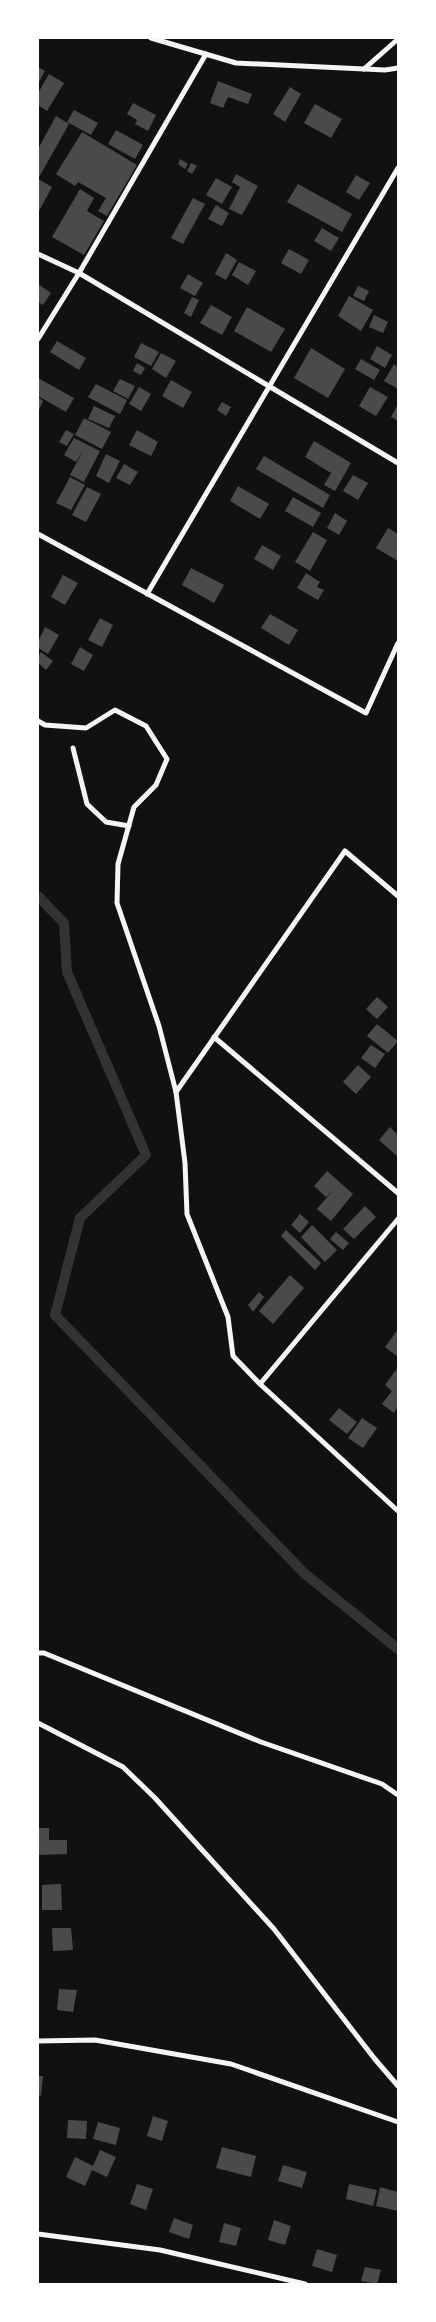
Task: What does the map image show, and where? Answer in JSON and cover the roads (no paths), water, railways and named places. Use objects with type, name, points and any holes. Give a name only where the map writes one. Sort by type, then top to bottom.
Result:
[{"type":"street","points":[[151,38],[236,63],[364,69],[398,68]]},
{"type":"street","points":[[364,69],[398,39]]},
{"type":"street","points":[[38,339],[79,273],[206,54]]},
{"type":"street","points":[[147,594],[268,385],[398,168]]},
{"type":"street","points":[[38,254],[79,273],[398,463]]},
{"type":"street","points":[[38,534],[366,713],[398,643]]},
{"type":"street","points":[[38,721],[44,725],[86,728],[115,710],[146,726],[168,759],[156,785],[134,807],[118,864],[117,903],[159,1026],[176,1092],[185,1163],[188,1214],[228,1317],[234,1356],[260,1384],[398,1511]]},
{"type":"street","points":[[74,748],[87,804],[106,822],[128,826]]},
{"type":"street","points":[[176,1092],[345,851],[398,896]]},
{"type":"street","points":[[214,1037],[398,1193]]},
{"type":"street","points":[[260,1384],[398,1219]]},
{"type":"street","points":[[38,1653],[44,1653],[261,1742],[382,1784],[398,1795]]},
{"type":"street","points":[[38,1723],[123,1767],[155,1798],[274,1928],[374,2058],[398,2086]]},
{"type":"street","points":[[38,2041],[95,2040],[231,2064],[398,2122]]},
{"type":"street","points":[[38,2234],[160,2250],[306,2284]]},
{"type":"waterway","points":[[38,896],[64,923],[67,972],[146,1155],[80,1218],[55,1315],[304,1573],[398,1649]]}]
